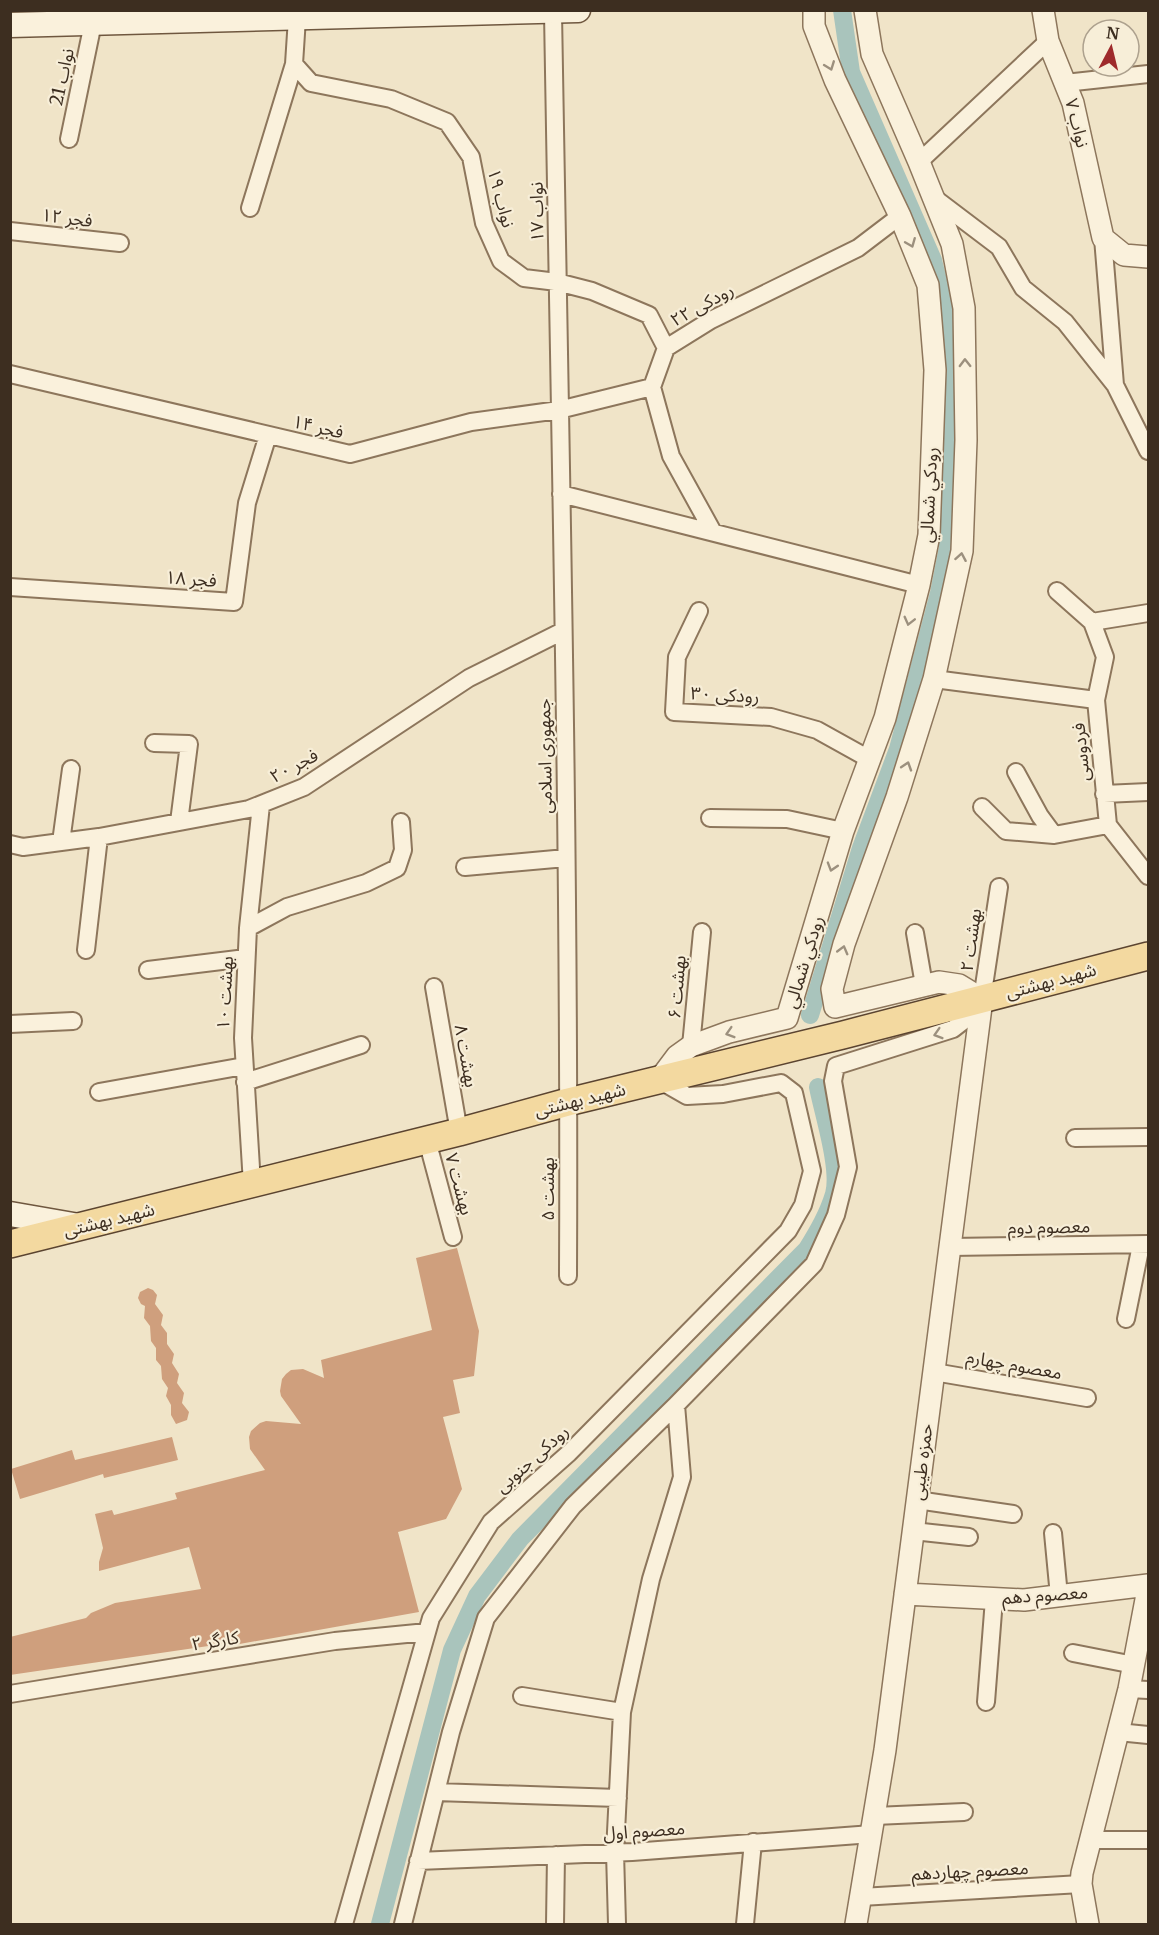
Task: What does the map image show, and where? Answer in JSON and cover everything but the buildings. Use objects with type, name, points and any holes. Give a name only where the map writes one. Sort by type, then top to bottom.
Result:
[{"type":"main road","points":[[10,25],[92,17],[297,18],[578,10]]},
{"type":"main road","name":"شهید بهشتی","points":[[10,1244],[659,1080],[693,1059],[972,1002],[1149,956]]},
{"type":"main road","points":[[10,1214],[82,1227]]},
{"type":"street","name":"رودکي شمالي","points":[[693,1059],[729,1032],[787,1018],[843,831],[885,718],[929,536],[935,369],[928,285],[900,216],[835,80],[814,26],[814,10]]},
{"type":"street","name":"رودکي شمالي","points":[[865,10],[872,54],[952,244],[964,308],[966,440],[962,551],[934,679],[897,797],[844,944],[832,989],[834,1007],[924,985]]},
{"type":"street","name":"نواب ۷","points":[[1043,10],[1048,41],[1073,103],[1103,238]]},
{"type":"street","name":"نواب ۱۷","points":[[553,12],[560,410]]},
{"type":"street","name":"نواب 21","points":[[69,139],[92,17]]},
{"type":"street","points":[[250,208],[294,64],[297,18]]},
{"type":"street","points":[[919,162],[1048,41]]},
{"type":"street","name":"نواب ۱۹","points":[[294,64],[311,83],[391,99],[447,122],[471,157],[484,223],[501,261],[524,278],[557,282],[592,291],[649,315],[666,348]]},
{"type":"street","points":[[1065,83],[1149,74]]},
{"type":"street","points":[[933,196],[999,247],[1023,288],[1065,322],[1115,385],[1149,450]]},
{"type":"street","name":"رودکی ۲۲","points":[[652,387],[666,348],[711,320],[858,248],[900,216]]},
{"type":"street","name":"فجر ۱۲","points":[[10,231],[120,243]]},
{"type":"street","points":[[1103,238],[1124,255],[1149,257]]},
{"type":"street","points":[[1103,238],[1115,385]]},
{"type":"street","name":"فجر ۱۴","points":[[10,374],[350,454],[471,422],[560,410],[652,387]]},
{"type":"street","points":[[652,387],[671,456],[713,532]]},
{"type":"street","name":"جمهوری اسلامی","points":[[560,410],[568,1102]]},
{"type":"street","name":"فجر ۱۸","points":[[10,587],[234,602],[247,503],[268,435]]},
{"type":"street","points":[[561,494],[919,585]]},
{"type":"street","points":[[1057,591],[1092,622],[1105,657],[1096,700]]},
{"type":"street","name":"رودکی ۳۰","points":[[699,611],[677,657],[674,711],[771,717],[817,730],[871,760]]},
{"type":"street","points":[[1092,622],[1149,613]]},
{"type":"street","name":"فجر ۲۰","points":[[10,844],[23,847],[99,837],[249,809],[304,787],[469,678],[563,631]]},
{"type":"street","name":"فردوسی","points":[[934,679],[1096,700],[1108,825]]},
{"type":"street","points":[[154,743],[189,744],[179,822]]},
{"type":"street","points":[[60,842],[71,769]]},
{"type":"street","points":[[1016,772],[1040,816],[1054,835]]},
{"type":"street","points":[[1104,794],[1149,792]]},
{"type":"street","name":"بهشت ۱۰","points":[[252,1184],[243,1038],[248,928],[261,804]]},
{"type":"street","points":[[982,807],[1006,831],[1054,835],[1108,825],[1149,876]]},
{"type":"street","points":[[710,818],[787,819],[843,831]]},
{"type":"street","points":[[248,928],[287,907],[366,883],[397,868],[403,850],[401,822]]},
{"type":"street","points":[[86,950],[99,837]]},
{"type":"street","points":[[465,867],[566,858]]},
{"type":"street","name":"بهشت ۲","points":[[972,1002],[999,887]]},
{"type":"street","name":"بهشت ۶","points":[[693,1059],[702,932]]},
{"type":"street","points":[[403,1924],[451,1732],[486,1618],[573,1506],[814,1264],[836,1215],[848,1167],[833,1081],[836,1066],[954,1029],[966,1019],[972,1002],[959,985],[950,982],[924,985],[915,933]]},
{"type":"street","points":[[148,970],[246,958]]},
{"type":"street","name":"بهشت ۸","points":[[434,987],[459,1132]]},
{"type":"street","name":"حمزه طیبی","points":[[856,1924],[874,1825],[950,1247],[972,1002]]},
{"type":"street","points":[[10,1024],[73,1021]]},
{"type":"street","points":[[99,1092],[245,1074],[361,1045]]},
{"type":"street","name":"رودکی جنوبی","points":[[344,1924],[431,1618],[491,1522],[568,1453],[788,1231],[803,1205],[812,1172],[794,1093],[781,1083],[723,1095],[687,1096],[659,1080]]},
{"type":"street","name":"بهشت ۵","points":[[568,1102],[568,1276]]},
{"type":"street","points":[[1075,1138],[1149,1137]]},
{"type":"street","name":"بهشت ۷","points":[[427,1140],[453,1237]]},
{"type":"street","points":[[1126,1319],[1145,1244]]},
{"type":"street","name":"معصوم دوم","points":[[950,1247],[1145,1244]]},
{"type":"street","name":"معصوم چهارم","points":[[934,1372],[1087,1398]]},
{"type":"street","points":[[616,1924],[615,1852],[622,1712],[651,1579],[682,1477],[676,1405]]},
{"type":"street","points":[[917,1500],[1013,1514]]},
{"type":"street","points":[[913,1531],[969,1537]]},
{"type":"street","points":[[1053,1533],[1059,1596]]},
{"type":"street","points":[[1088,1924],[1081,1884],[1082,1873],[1118,1732],[1139,1690],[1134,1665],[1149,1587]]},
{"type":"street","name":"معصوم دهم","points":[[905,1594],[1024,1600],[1149,1587]]},
{"type":"street","points":[[986,1702],[994,1599]]},
{"type":"street","name":"کارگر ۲","points":[[10,1694],[335,1641],[427,1632]]},
{"type":"street","points":[[1072,1653],[1134,1665]]},
{"type":"street","points":[[522,1696],[622,1712]]},
{"type":"street","points":[[1118,1732],[1149,1736]]},
{"type":"street","points":[[436,1792],[618,1798]]},
{"type":"street","name":"معصوم اول","points":[[418,1861],[615,1852],[753,1842],[964,1812]]},
{"type":"street","points":[[1090,1840],[1149,1840]]},
{"type":"street","points":[[745,1924],[753,1842]]},
{"type":"street","points":[[555,1924],[556,1855]]},
{"type":"street","name":"معصوم چهاردهم","points":[[861,1897],[1081,1884]]},
{"type":"waterway","points":[[810,1015],[861,848],[898,749],[939,593],[948,547],[951,365],[944,306],[933,260],[851,72],[842,10]]},
{"type":"waterway","points":[[380,1924],[452,1650],[477,1596],[520,1539],[807,1249],[822,1222],[829,1208],[836,1183],[830,1141],[818,1087]]}]
